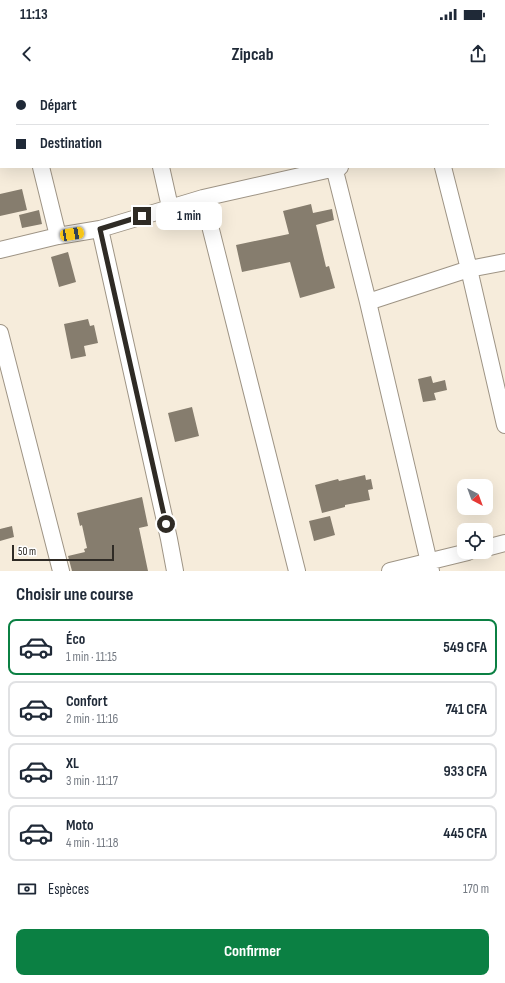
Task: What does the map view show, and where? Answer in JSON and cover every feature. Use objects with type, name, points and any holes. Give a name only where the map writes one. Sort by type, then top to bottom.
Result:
[{"type":"street","points":[[41,168],[58,236]]},
{"type":"street","points":[[161,168],[170,207]]},
{"type":"street","points":[[0,250],[58,236],[100,229],[203,198],[332,168]]},
{"type":"street","points":[[336,168],[429,566]]},
{"type":"street","points":[[443,168],[469,269],[505,425]]},
{"type":"street","points":[[203,198],[297,571]]},
{"type":"street","points":[[100,229],[168,531],[175,571]]},
{"type":"street","points":[[368,302],[469,269],[505,262]]},
{"type":"street","points":[[0,333],[60,571]]},
{"type":"street","points":[[493,547],[505,544]]},
{"type":"street","points":[[390,571],[429,566],[457,556]]},
{"type":"building","points":[[22,189],[27,210],[0,216],[0,194]]},
{"type":"building","points":[[311,204],[313,213],[332,209],[334,220],[316,225],[326,267],[329,266],[335,288],[300,298],[290,262],[242,272],[236,245],[289,234],[283,211]]},
{"type":"building","points":[[39,210],[42,224],[22,228],[19,215]]},
{"type":"building","points":[[68,252],[76,282],[59,287],[51,257]]},
{"type":"building","points":[[88,319],[90,326],[94,325],[98,343],[84,346],[86,356],[71,359],[64,324]]},
{"type":"building","points":[[431,376],[433,383],[445,380],[447,390],[434,393],[436,400],[423,402],[418,379]]},
{"type":"building","points":[[192,407],[199,436],[175,442],[168,413]]},
{"type":"building","points":[[365,475],[366,480],[371,479],[373,489],[368,490],[370,500],[345,505],[345,507],[322,513],[315,485],[338,479],[339,481]]},
{"type":"building","points":[[142,497],[148,526],[139,528],[148,571],[72,571],[68,556],[85,552],[84,549],[87,548],[82,525],[80,526],[77,513]]},
{"type":"building","points":[[330,516],[335,535],[314,541],[309,521]]},
{"type":"building","points":[[12,526],[14,537],[0,541],[0,529]]},
{"type":"route","points":[[142,216],[100,229],[166,524]]}]
